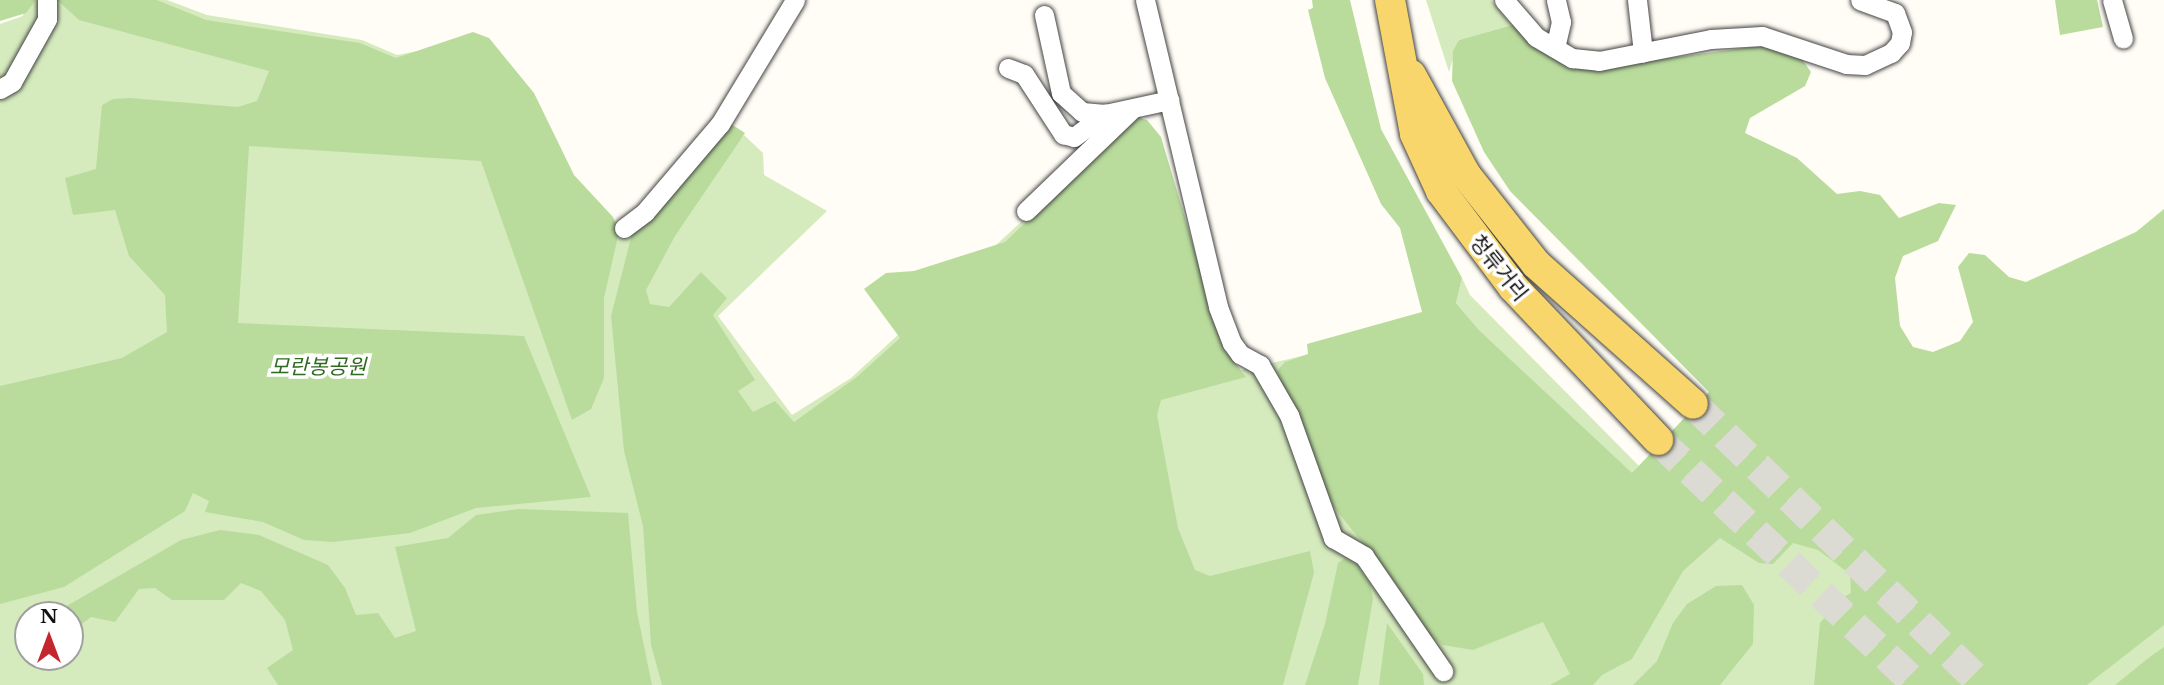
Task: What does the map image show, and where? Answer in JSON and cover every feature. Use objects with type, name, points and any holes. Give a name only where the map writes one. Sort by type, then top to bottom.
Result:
[{"type":"main road","name":"청류거리","points":[[1390,0],[1415,134],[1441,191],[1513,287],[1658,440]]},
{"type":"main road","name":"청류거리","points":[[1402,59],[1466,175],[1495,217],[1536,264],[1693,404]]},
{"type":"street","points":[[0,89],[12,82],[47,19],[47,0]]},
{"type":"street","points":[[624,229],[645,212],[720,124],[795,0]]},
{"type":"street","points":[[1145,0],[1218,307],[1232,343],[1267,374],[1289,415],[1333,538],[1364,556],[1443,671]]},
{"type":"street","points":[[1504,0],[1536,37],[1572,58],[1599,61],[1711,40],[1762,36],[1846,64],[1876,62],[1900,43],[1900,19],[1860,0]]},
{"type":"street","points":[[1555,48],[1561,23],[1556,0]]},
{"type":"street","points":[[1637,0],[1643,53]]},
{"type":"street","points":[[2112,0],[2123,38]]},
{"type":"street","points":[[1044,15],[1062,93],[1082,112],[1105,114],[1169,100]]},
{"type":"street","points":[[1008,68],[1024,74],[1063,134],[1074,138],[1105,114]]},
{"type":"street","points":[[1026,211],[1133,108]]},
{"type":"green space","points":[[0,0],[36,0],[26,13],[0,21]]},
{"type":"green space","name":"모란봉공원","points":[[25,0],[167,0],[207,15],[362,40],[397,55],[472,41],[605,217],[641,232],[744,135],[763,153],[764,175],[827,211],[718,316],[792,415],[851,378],[1140,113],[1230,373],[1344,346],[1631,491],[1869,425],[2164,249],[2164,685],[0,685],[0,24],[23,16]]},
{"type":"green space","points":[[57,0],[157,0],[206,20],[360,43],[396,58],[473,32],[489,38],[534,93],[574,175],[613,217],[619,232],[604,298],[604,378],[591,409],[572,420],[481,161],[249,146],[238,323],[524,336],[591,497],[476,508],[410,533],[333,542],[304,540],[263,522],[205,512],[209,501],[193,493],[185,511],[64,587],[0,604],[0,386],[122,358],[167,332],[165,295],[129,256],[115,210],[73,215],[65,178],[96,169],[102,105],[113,99],[238,107],[257,101],[269,71],[79,20]]},
{"type":"green space","points":[[1312,0],[1350,0],[1381,129],[1462,278],[1456,303],[1479,330],[1632,473],[1709,392],[1510,191],[1484,152],[1452,81],[1453,51],[1459,40],[1512,25],[1551,56],[1603,67],[1759,46],[1799,55],[1811,72],[1805,86],[1750,118],[1745,133],[1797,158],[1837,194],[1860,191],[1880,195],[1899,218],[1939,203],[1956,205],[1938,241],[1903,256],[1895,278],[1900,326],[1913,347],[1933,352],[1960,341],[1973,322],[1958,267],[1969,253],[1985,255],[2009,277],[2026,282],[2136,232],[2164,209],[2164,625],[2087,685],[1814,685],[1820,623],[1839,600],[1851,593],[1850,574],[1818,550],[1793,543],[1773,564],[1759,563],[1720,538],[1683,571],[1632,659],[1602,675],[1593,685],[1550,685],[1570,674],[1543,622],[1473,650],[1443,645],[1424,632],[1382,567],[1333,506],[1277,371],[1285,362],[1308,354],[1307,344],[1422,312],[1400,228],[1381,204],[1325,78],[1308,10],[1313,8]]},
{"type":"green space","points":[[1426,0],[1491,0],[1512,25],[1459,40],[1449,72]]},
{"type":"green space","points":[[2055,0],[2097,0],[2103,27],[2060,35]]},
{"type":"green space","points":[[1136,117],[1147,120],[1161,137],[1224,349],[1246,377],[1161,400],[1157,415],[1178,528],[1195,570],[1210,576],[1310,551],[1314,573],[1283,685],[662,685],[651,645],[643,526],[624,451],[611,316],[632,234],[644,219],[731,124],[745,133],[675,236],[646,290],[650,304],[669,307],[701,272],[727,298],[713,315],[755,380],[738,391],[753,412],[775,401],[794,422],[858,376],[900,338],[864,289],[886,273],[914,271],[1005,242]]},
{"type":"green space","points":[[1462,278],[1470,295],[1639,466],[1632,474],[1479,330],[1456,303]]},
{"type":"green space","points":[[519,509],[628,513],[637,612],[652,685],[278,685],[267,668],[293,650],[285,620],[261,591],[241,583],[224,600],[172,600],[155,588],[139,589],[115,622],[91,617],[84,622],[84,601],[75,601],[181,540],[220,530],[259,535],[328,565],[345,588],[356,615],[378,613],[395,638],[416,631],[395,547],[448,538],[476,515]]},
{"type":"green space","points":[[1345,558],[1357,565],[1370,584],[1373,599],[1358,685],[1305,685],[1325,624],[1338,563]]},
{"type":"green space","points":[[1742,585],[1754,605],[1753,644],[1720,685],[1633,685],[1657,661],[1673,623],[1687,604],[1716,586]]},
{"type":"green space","points":[[1387,623],[1423,674],[1424,685],[1379,685]]},
{"type":"green space","points":[[2164,647],[2164,685],[2115,685],[2151,656]]},
{"type":"tunnel","points":[[1693,404],[1983,685]]},
{"type":"tunnel","points":[[1658,440],[1917,685]]}]
